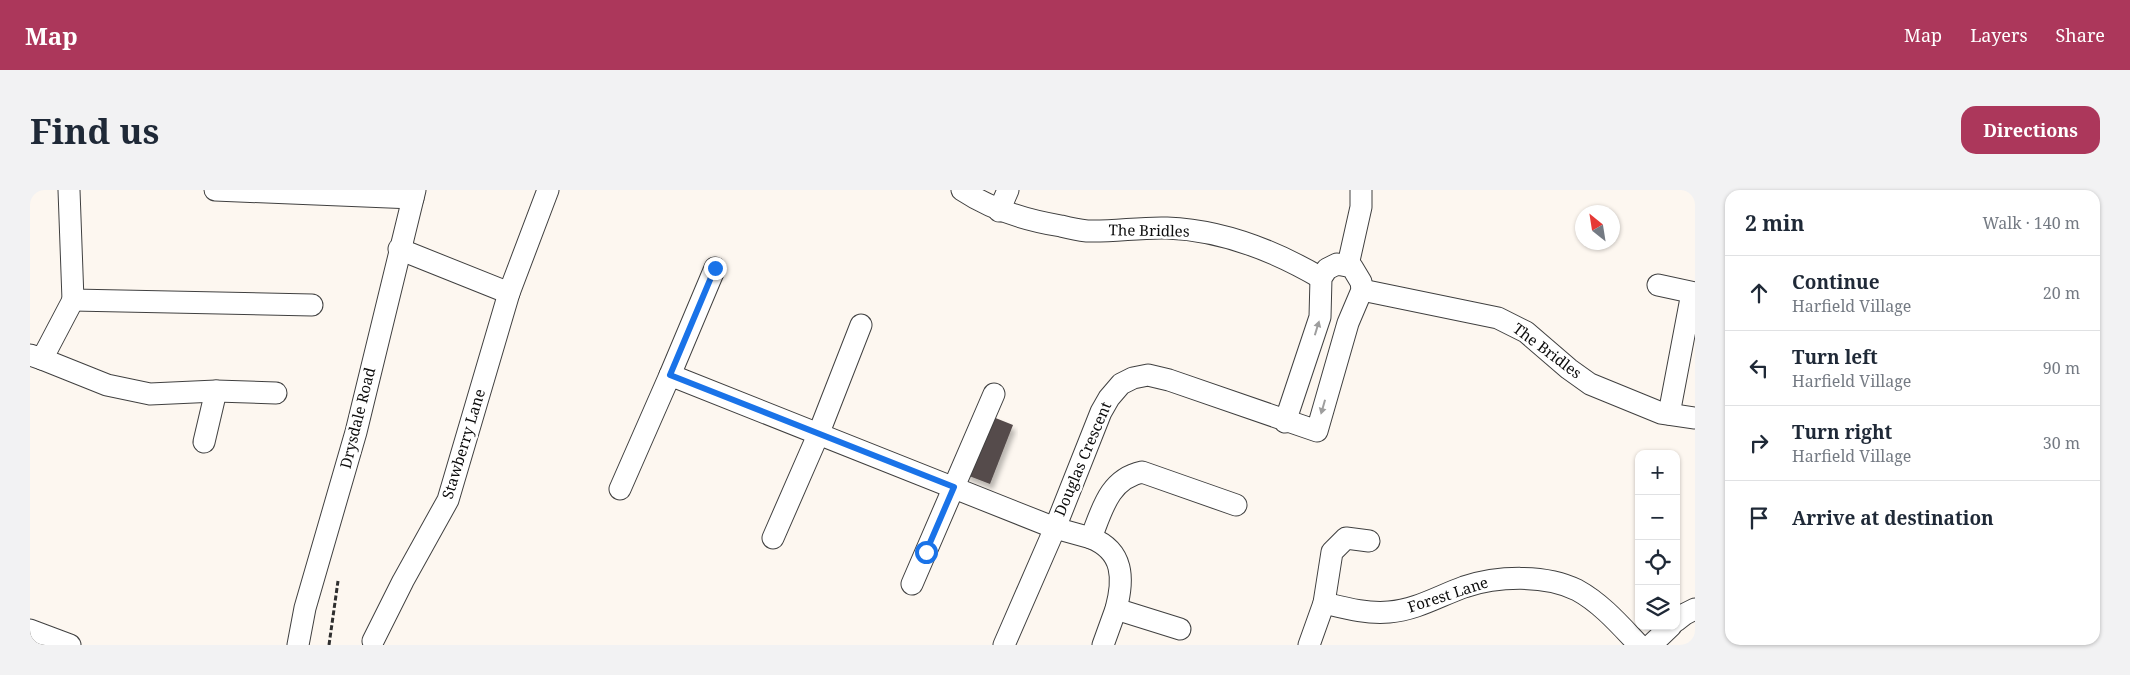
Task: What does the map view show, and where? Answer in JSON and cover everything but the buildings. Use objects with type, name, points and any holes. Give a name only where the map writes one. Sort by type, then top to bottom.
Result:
[{"type":"street","points":[[69,190],[73,300],[36,357],[127,391],[150,394],[216,391],[276,393]]},
{"type":"street","points":[[214,190],[414,194]]},
{"type":"street","name":"Stawberry Lane","points":[[373,641],[402,581],[448,500],[509,293],[548,190]]},
{"type":"street","name":"The Bridles","points":[[962,190],[999,211],[1028,220],[1087,231],[1168,228],[1206,233],[1241,241],[1297,264],[1321,278]]},
{"type":"street","points":[[999,211],[1008,190]]},
{"type":"street","points":[[1348,265],[1362,207],[1361,190]]},
{"type":"street","name":"Drysdale Road","points":[[298,645],[305,608],[356,432],[414,194]]},
{"type":"street","points":[[399,250],[509,293]]},
{"type":"street","points":[[1285,422],[1320,317],[1321,278],[1332,266],[1337,264],[1348,265],[1357,272],[1362,290]]},
{"type":"street","points":[[620,490],[715,268]]},
{"type":"street","points":[[1658,284],[1693,293],[1669,414]]},
{"type":"street","name":"The Bridles","points":[[1362,290],[1485,314],[1511,323],[1526,332],[1569,369],[1590,384],[1639,406],[1669,414],[1695,418]]},
{"type":"street","name":"Douglas Crescent","points":[[1004,645],[1109,398],[1121,384],[1132,378],[1148,375],[1169,380],[1285,422],[1316,431],[1348,323],[1362,290]]},
{"type":"street","points":[[73,300],[312,305]]},
{"type":"street","points":[[773,538],[818,435],[862,326]]},
{"type":"street","points":[[670,375],[1055,528],[1091,538],[1106,546],[1119,565],[1122,588],[1103,645]]},
{"type":"street","points":[[204,442],[216,391]]},
{"type":"street","points":[[912,584],[994,394]]},
{"type":"street","points":[[1091,538],[1110,493],[1122,480],[1132,474],[1142,472],[1152,474],[1236,505]]},
{"type":"street","points":[[1309,645],[1324,604],[1332,552],[1346,538],[1369,541]]},
{"type":"street","name":"Forest Lane","points":[[1324,604],[1366,612],[1388,612],[1410,608],[1483,582],[1517,578],[1562,584],[1578,590],[1602,607],[1640,645]]},
{"type":"street","points":[[1116,609],[1180,629]]},
{"type":"street","points":[[1680,618],[1695,609]]},
{"type":"street","points":[[30,630],[70,645]]},
{"type":"street","points":[[1651,645],[1667,630]]},
{"type":"route","points":[[715,268],[670,375],[818,435],[954,487],[926,552]]}]
